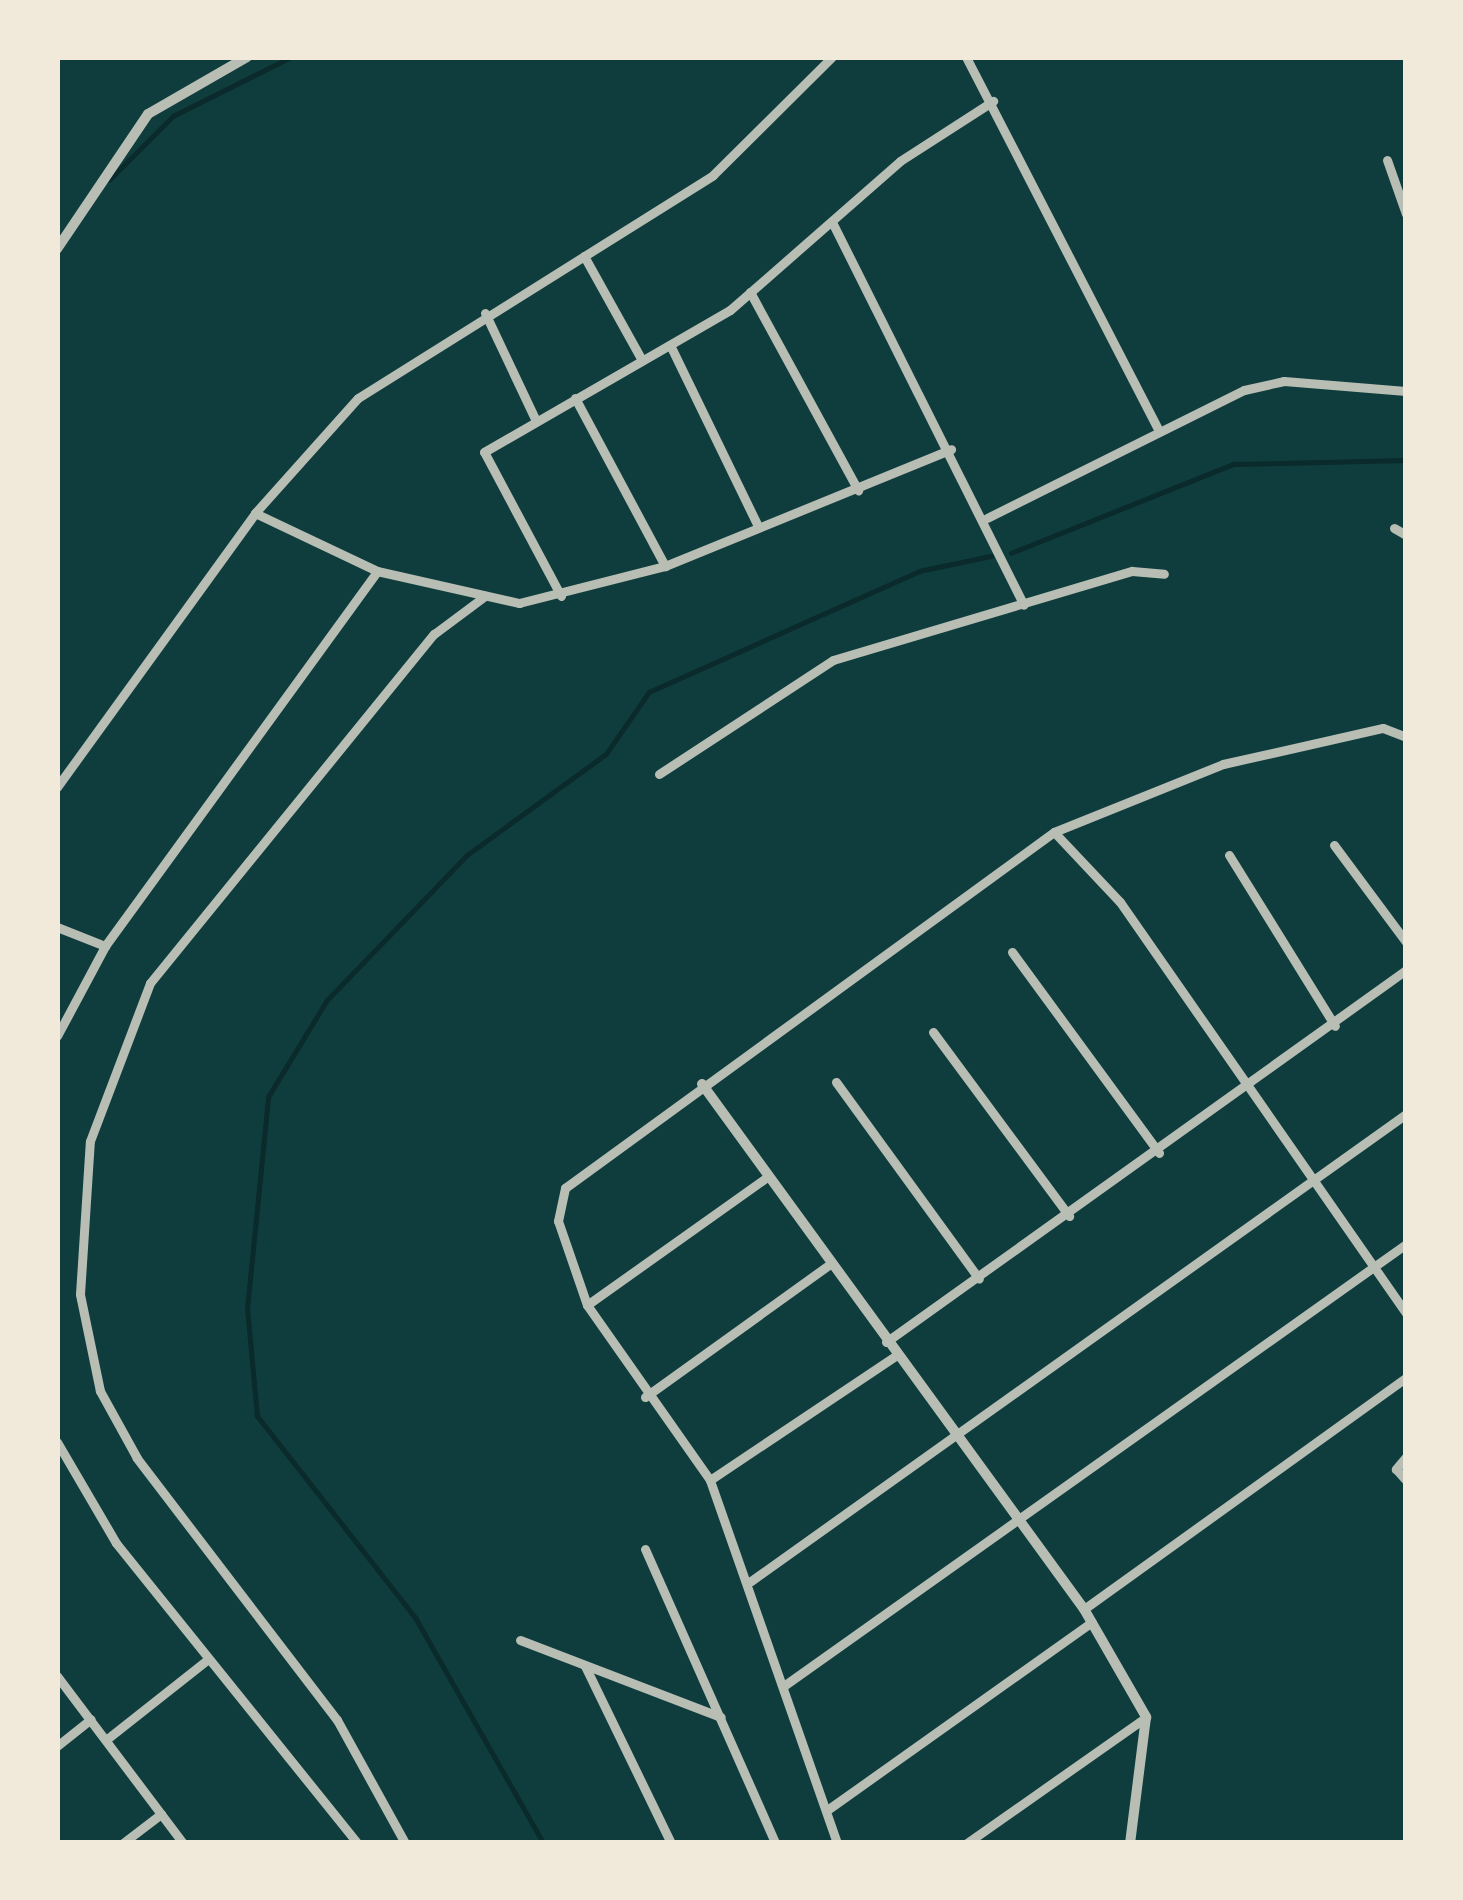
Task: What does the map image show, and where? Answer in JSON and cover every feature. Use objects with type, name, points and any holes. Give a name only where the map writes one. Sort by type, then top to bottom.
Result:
[{"type":"street","points":[[57,249],[136,126],[247,57]]},
{"type":"street","points":[[57,787],[255,513],[358,398],[484,313],[713,175],[832,57]]},
{"type":"street","points":[[966,57],[993,100],[1159,429]]},
{"type":"street","points":[[560,596],[484,452],[535,418],[671,347],[750,292],[832,222],[993,100]]},
{"type":"street","points":[[1388,160],[1406,214]]},
{"type":"street","points":[[832,222],[987,518],[1024,605]]},
{"type":"street","points":[[584,256],[642,360]]},
{"type":"street","points":[[750,292],[859,490]]},
{"type":"street","points":[[484,313],[535,418]]},
{"type":"street","points":[[671,347],[758,526]]},
{"type":"street","points":[[987,518],[1066,487],[1159,429],[1284,381],[1406,391]]},
{"type":"street","points":[[574,398],[665,566]]},
{"type":"street","points":[[255,513],[377,571],[485,596],[560,596],[665,566],[951,449]]},
{"type":"street","points":[[1394,528],[1406,536]]},
{"type":"street","points":[[57,1036],[105,946],[377,571]]},
{"type":"street","points":[[659,774],[833,660],[1132,571],[1164,574]]},
{"type":"street","points":[[405,1843],[337,1720],[137,1458],[100,1391],[83,1250],[90,1141],[150,983],[434,634],[485,596]]},
{"type":"street","points":[[838,1843],[751,1581],[710,1480],[645,1396],[587,1305],[558,1221],[566,1188],[702,1084],[1054,832],[1223,764],[1383,728],[1406,737]]},
{"type":"street","points":[[1054,832],[1120,902],[1406,1313]]},
{"type":"street","points":[[1334,845],[1406,942]]},
{"type":"street","points":[[1228,855],[1334,1026]]},
{"type":"street","points":[[57,928],[105,946]]},
{"type":"street","points":[[1012,952],[1159,1153]]},
{"type":"street","points":[[886,1342],[1159,1153],[1406,970]]},
{"type":"street","points":[[933,1032],[1070,1216]]},
{"type":"street","points":[[836,1082],[979,1279]]},
{"type":"street","points":[[702,1084],[764,1179],[952,1438],[1084,1609],[1146,1717],[1130,1843]]},
{"type":"street","points":[[751,1581],[1406,1114]]},
{"type":"street","points":[[587,1305],[764,1179]]},
{"type":"street","points":[[785,1685],[1406,1244]]},
{"type":"street","points":[[645,1396],[830,1265]]},
{"type":"street","points":[[710,1480],[895,1356]]},
{"type":"street","points":[[1084,1609],[1406,1378]]},
{"type":"street","points":[[57,1442],[116,1543],[357,1843]]},
{"type":"street","points":[[1406,1457],[1396,1469],[1406,1480]]},
{"type":"street","points":[[645,1549],[775,1843]]},
{"type":"street","points":[[830,1808],[1092,1622]]},
{"type":"street","points":[[520,1640],[722,1717]]},
{"type":"street","points":[[107,1739],[207,1660]]},
{"type":"street","points":[[585,1666],[670,1843]]},
{"type":"street","points":[[57,1676],[184,1843]]},
{"type":"street","points":[[967,1843],[1146,1717]]},
{"type":"street","points":[[57,1746],[91,1719]]},
{"type":"street","points":[[123,1843],[161,1814]]},
{"type":"waterway","points":[[109,180],[173,116],[291,57]]},
{"type":"waterway","points":[[1011,553],[1234,464],[1406,460]]},
{"type":"waterway","points":[[543,1843],[416,1619],[257,1416],[247,1309],[268,1097],[327,1000],[467,855],[606,754],[649,692],[919,571],[991,556]]}]
